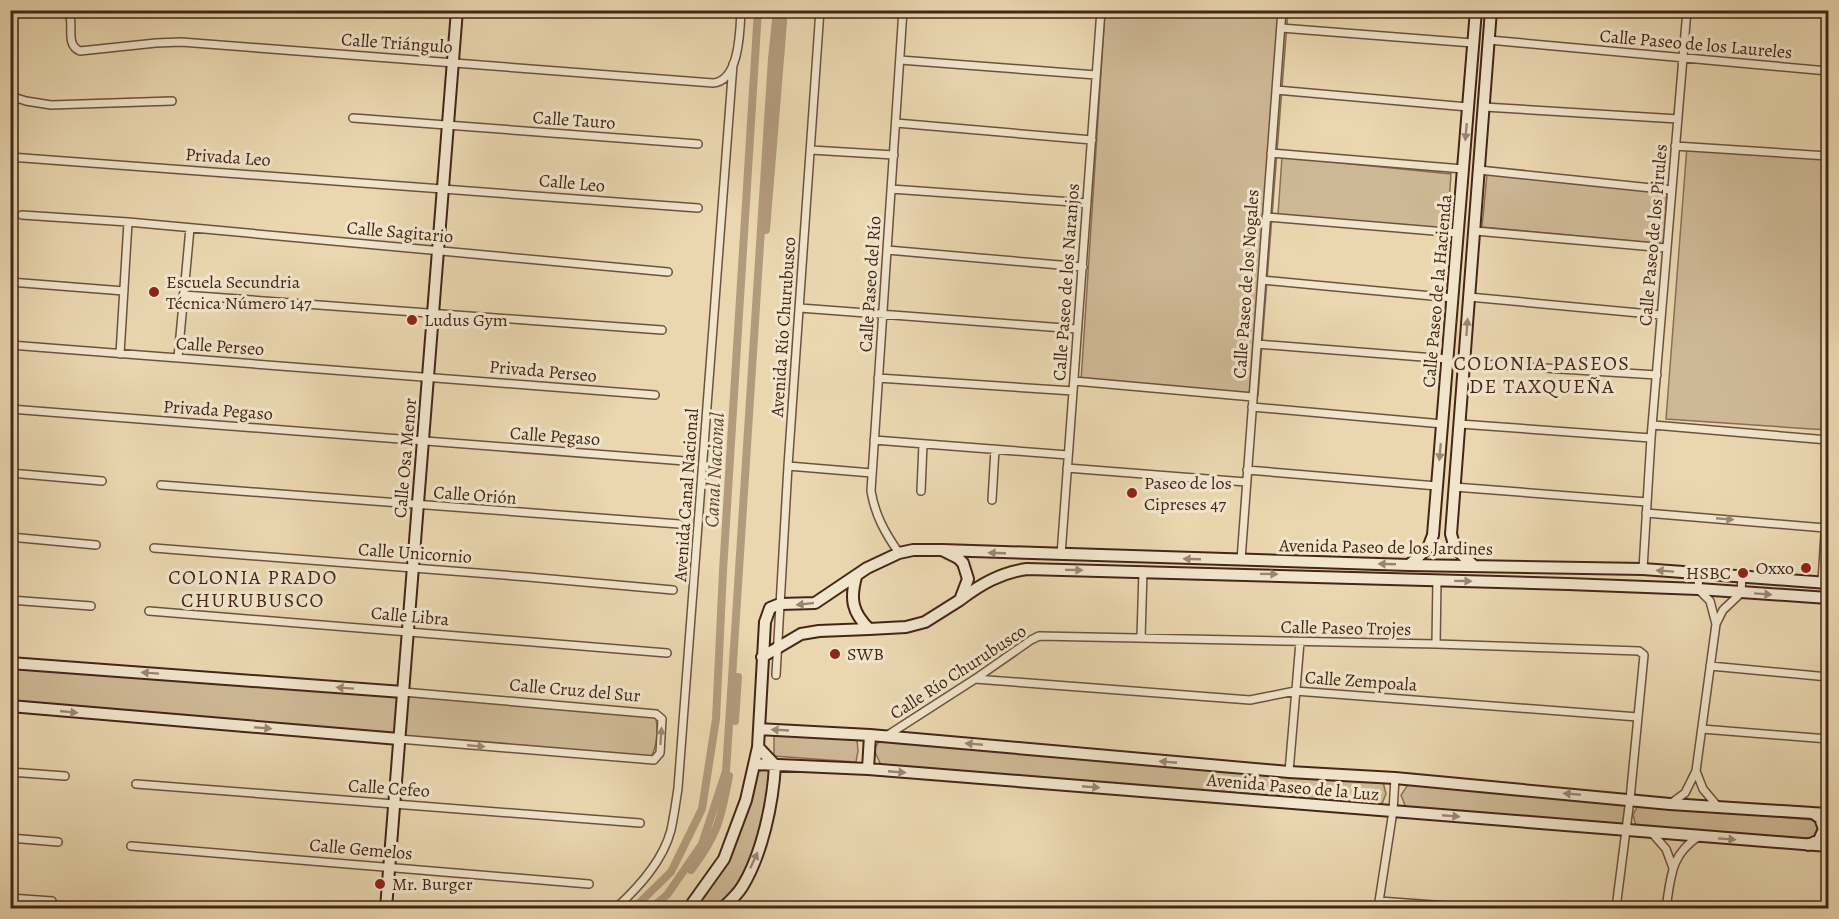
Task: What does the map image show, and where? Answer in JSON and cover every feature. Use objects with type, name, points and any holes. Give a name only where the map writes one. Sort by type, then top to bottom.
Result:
[{"type":"street","points":[[10,15],[35,10]]},
{"type":"street","name":"Calle Triángulo","points":[[35,10],[62,12],[70,16],[71,44],[74,49],[80,51],[182,42],[719,82],[724,79],[733,64]]},
{"type":"street","name":"Calle Osa Menor","points":[[386,909],[457,10]]},
{"type":"street","name":"Avenida Canal Nacional","points":[[616,909],[656,865],[671,832],[678,788],[733,64],[739,46],[741,10]]},
{"type":"street","name":"Avenida Río Churubusco","points":[[777,675],[788,466],[820,10]]},
{"type":"street","name":"Calle Paseo del Río","points":[[899,553],[879,521],[871,491],[903,10]]},
{"type":"street","points":[[1076,10],[1101,12]]},
{"type":"street","name":"Calle Paseo de los Nogales","points":[[1241,560],[1282,10]]},
{"type":"street","name":"Calle Paseo de la Hacienda","points":[[1433,535],[1476,10]]},
{"type":"street","name":"Calle Paseo de la Hacienda","points":[[1451,534],[1491,10]]},
{"type":"street","name":"Calle Paseo de los Pirules","points":[[1643,569],[1651,438],[1687,10]]},
{"type":"street","points":[[1817,10],[1828,14]]},
{"type":"street","name":"Calle Paseo de los Naranjos","points":[[1061,555],[1101,12]]},
{"type":"street","points":[[1474,24],[1490,25]]},
{"type":"street","points":[[1281,28],[1473,43]]},
{"type":"street","name":"Calle Paseo de los Laureles","points":[[1489,40],[1828,71]]},
{"type":"street","points":[[900,60],[1096,75]]},
{"type":"street","points":[[1472,60],[1487,62]]},
{"type":"street","points":[[1276,90],[1468,107]]},
{"type":"street","points":[[10,96],[51,105],[172,101]]},
{"type":"street","points":[[1484,107],[1678,119]]},
{"type":"street","name":"Calle Tauro","points":[[353,118],[698,144]]},
{"type":"street","points":[[896,123],[1092,140]]},
{"type":"street","points":[[1675,146],[1828,156]]},
{"type":"street","points":[[811,150],[894,155]]},
{"type":"street","points":[[1271,153],[1463,169]]},
{"type":"street","name":"Privada Leo","points":[[10,157],[443,188]]},
{"type":"street","points":[[1479,170],[1671,190]]},
{"type":"street","name":"Calle Leo","points":[[443,188],[698,208]]},
{"type":"street","points":[[891,189],[1087,203]]},
{"type":"street","name":"Calle Sagitario","points":[[22,215],[128,222],[668,272]]},
{"type":"street","points":[[1266,217],[1458,233]]},
{"type":"street","points":[[120,354],[128,222]]},
{"type":"street","points":[[178,358],[190,228]]},
{"type":"street","points":[[1474,231],[1666,248]]},
{"type":"street","points":[[887,250],[1083,267]]},
{"type":"street","points":[[1262,280],[1453,298]]},
{"type":"street","points":[[10,282],[124,291]]},
{"type":"street","points":[[183,295],[662,330]]},
{"type":"street","points":[[1469,297],[1661,315]]},
{"type":"street","points":[[800,308],[1077,329]]},
{"type":"street","points":[[1257,344],[1448,359]]},
{"type":"street","name":"Calle Perseo","points":[[10,345],[428,377]]},
{"type":"street","points":[[1464,363],[1657,375]]},
{"type":"street","name":"Privada Perseo","points":[[428,377],[655,395]]},
{"type":"street","points":[[878,378],[1073,391]]},
{"type":"street","points":[[1074,381],[1253,397]]},
{"type":"street","points":[[1252,407],[1443,424]]},
{"type":"street","points":[[1444,408],[1461,410]]},
{"type":"street","name":"Privada Pegaso","points":[[10,409],[423,442]]},
{"type":"street","points":[[1460,424],[1651,438]]},
{"type":"street","points":[[1653,425],[1828,440]]},
{"type":"street","points":[[874,440],[1068,455]]},
{"type":"street","name":"Calle Pegaso","points":[[423,442],[685,460]]},
{"type":"street","points":[[921,491],[923,444]]},
{"type":"street","points":[[992,500],[995,449]]},
{"type":"street","points":[[788,466],[872,473]]},
{"type":"street","points":[[1067,468],[1246,482]]},
{"type":"street","points":[[1247,470],[1437,486]]},
{"type":"street","points":[[10,473],[102,481]]},
{"type":"street","name":"Calle Orión","points":[[161,485],[679,524]]},
{"type":"street","points":[[1826,582],[1825,528],[1828,486]]},
{"type":"street","points":[[1454,487],[1647,502]]},
{"type":"street","points":[[1646,513],[1825,528]]},
{"type":"street","points":[[1409,565],[1428,548],[1433,535],[1440,541],[1446,542],[1451,534]]},
{"type":"street","points":[[1451,534],[1455,548],[1473,565]]},
{"type":"street","points":[[10,537],[96,545]]},
{"type":"street","name":"Calle Unicornio","points":[[154,548],[673,590]]},
{"type":"street","points":[[689,909],[724,859],[740,817],[758,747],[762,657],[766,614],[770,608],[780,604],[815,603],[867,568],[899,553],[913,550],[942,550],[958,558],[967,571],[966,586],[960,600],[925,622],[906,627],[801,634],[762,657]]},
{"type":"street","name":"Avenida Paseo de los Jardines","points":[[942,550],[1409,565],[1643,569],[1826,582]]},
{"type":"street","points":[[1317,576],[1318,561]]},
{"type":"street","points":[[1351,577],[1352,563]]},
{"type":"street","points":[[1537,582],[1538,566]]},
{"type":"street","points":[[1568,584],[1569,567]]},
{"type":"street","name":"Avenida Paseo de los Jardines","points":[[960,600],[982,584],[1012,571],[1027,569],[1537,582],[1698,589],[1828,598]]},
{"type":"street","points":[[1141,638],[1143,571]]},
{"type":"street","points":[[1699,573],[1698,589],[1710,601],[1716,624]]},
{"type":"street","points":[[1670,804],[1685,793],[1696,771],[1716,624],[1723,610],[1741,593],[1742,576]]},
{"type":"street","points":[[856,577],[853,603],[858,619],[869,629]]},
{"type":"street","points":[[1436,644],[1437,580]]},
{"type":"street","points":[[10,600],[91,606]]},
{"type":"street","name":"Calle Libra","points":[[149,610],[668,653]]},
{"type":"street","name":"Calle Paseo Trojes","points":[[1048,635],[1436,644],[1643,653],[1638,717]]},
{"type":"street","name":"Calle Río Churubusco","points":[[886,737],[1031,640],[1048,635]]},
{"type":"street","points":[[1289,772],[1300,642]]},
{"type":"street","name":"Calle Cruz del Sur","points":[[10,663],[403,692],[656,714],[662,719],[660,753],[654,760],[10,706]]},
{"type":"street","points":[[1710,666],[1828,677]]},
{"type":"street","name":"Calle Zempoala","points":[[975,679],[1250,700],[1295,690],[1638,717]]},
{"type":"street","points":[[1616,909],[1638,717]]},
{"type":"street","name":"Avenida Paseo de la Luz","points":[[759,729],[870,735],[1289,772],[1395,778],[1670,804],[1828,814]]},
{"type":"street","points":[[1702,729],[1828,739]]},
{"type":"street","points":[[868,770],[870,735]]},
{"type":"street","points":[[723,909],[742,887],[764,832],[775,765],[758,747]]},
{"type":"street","name":"Avenida Paseo de la Luz","points":[[754,764],[868,770],[1828,846]]},
{"type":"street","points":[[1696,771],[1703,789],[1719,808]]},
{"type":"street","points":[[10,772],[65,776]]},
{"type":"street","points":[[1395,778],[1393,811],[1379,905],[1475,909]]},
{"type":"street","name":"Calle Cefeo","points":[[136,784],[639,823]]},
{"type":"street","points":[[1808,845],[1819,840],[1824,829],[1820,818],[1810,813]]},
{"type":"street","points":[[1652,832],[1666,849],[1673,868]]},
{"type":"street","points":[[1666,909],[1673,868],[1681,851],[1698,837]]},
{"type":"street","points":[[10,838],[58,842]]},
{"type":"street","name":"Calle Gemelos","points":[[131,846],[589,884]]},
{"type":"street","points":[[10,898],[52,901]]},
{"type":"street","points":[[127,906],[157,909]]},
{"type":"shaded area","points":[[1105,11],[1288,11],[1258,396],[1081,381]]},
{"type":"shaded area","points":[[1687,146],[1828,156],[1828,404],[1826,430],[1666,419]]},
{"type":"shaded area","points":[[1282,157],[1451,174],[1447,233],[1278,215]]},
{"type":"shaded area","points":[[1487,174],[1667,185],[1664,244],[1482,227]]},
{"type":"shaded area","points":[[10,665],[655,716],[657,737],[651,757],[413,739],[11,703]]},
{"type":"shaded area","points":[[774,734],[857,740],[856,762],[774,756]]},
{"type":"shaded area","points":[[884,739],[1383,782],[1386,794],[1381,806],[881,765],[874,750]]},
{"type":"shaded area","points":[[760,767],[770,768],[768,795],[755,845],[743,874],[732,891],[714,908],[692,908],[727,859]]},
{"type":"shaded area","points":[[1409,783],[1625,804],[1623,824],[1406,808],[1401,795]]},
{"type":"shaded area","points":[[1638,805],[1814,820],[1819,830],[1812,840],[1636,826],[1633,815]]},
{"type":"waterway","name":"Canal Nacional","points":[[634,908],[671,872],[702,809],[716,719],[758,10]]},
{"type":"waterway","name":"Canal Nacional","points":[[651,908],[667,895],[702,844],[726,771],[777,10]]},
{"type":"waterway","name":"Canal Nacional","points":[[766,230],[784,10]]},
{"type":"waterway","name":"Canal Nacional","points":[[735,721],[738,677]]},
{"type":"waterway","name":"Canal Nacional","points":[[691,870],[713,836],[729,776]]},
{"type":"place","name":"Escuela Secundria Técnica Número 147","points":[[154,292]]},
{"type":"place","name":"Ludus Gym","points":[[412,320]]},
{"type":"place","name":"Paseo de los Cipreses 47","points":[[1132,493]]},
{"type":"place","name":"Oxxo","points":[[1806,568]]},
{"type":"place","name":"HSBC","points":[[1743,573]]},
{"type":"place","name":"SWB","points":[[835,654]]},
{"type":"place","name":"Mr. Burger","points":[[380,884]]},
{"type":"district","name":"COLONIA PASEOS DE TAXQUEÑA","points":[[1542,374]]},
{"type":"district","name":"COLONIA PRADO CHURUBUSCO","points":[[253,588]]}]
